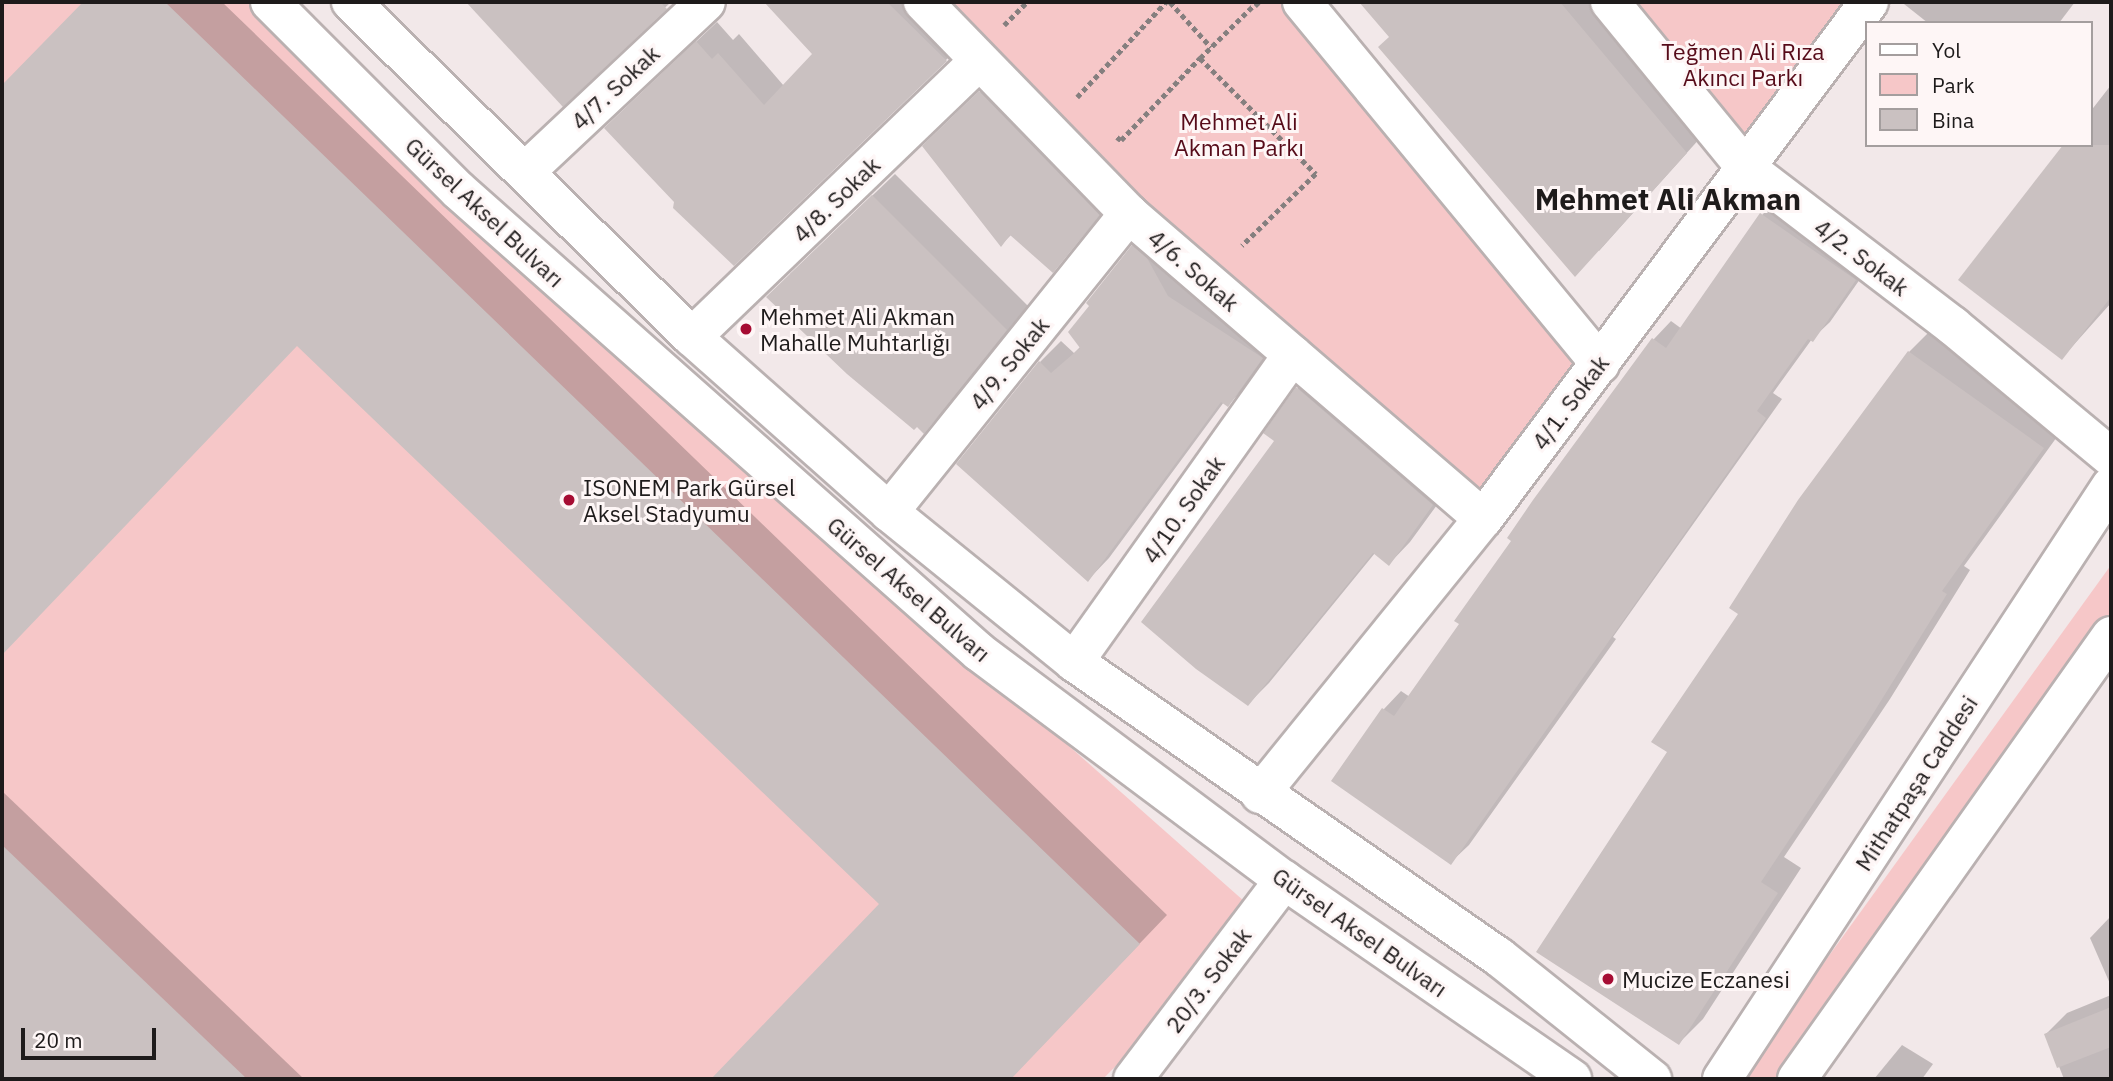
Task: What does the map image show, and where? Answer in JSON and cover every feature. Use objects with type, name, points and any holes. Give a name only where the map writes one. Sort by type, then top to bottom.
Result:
[{"type":"main road","name":"Gürsel Aksel Bulvarı","points":[[270,2],[458,190],[979,652],[1284,880],[1573,1079]]},
{"type":"main road","name":"Gürsel Aksel Bulvarı","points":[[351,2],[692,337],[888,512],[1074,662],[1260,794],[1499,957],[1652,1079]]},
{"type":"main road","name":"4/7. Sokak","points":[[525,172],[706,2]]},
{"type":"main road","name":"4/6. Sokak","points":[[923,2],[1129,214],[1483,519]]},
{"type":"main road","points":[[1302,2],[1600,364]]},
{"type":"main road","name":"4/2. Sokak","points":[[1610,2],[1745,167],[1953,326],[2111,457]]},
{"type":"main road","name":"4/1. Sokak","points":[[1260,794],[1483,519],[1869,2]]},
{"type":"main road","name":"4/8. Sokak","points":[[692,337],[979,61]]},
{"type":"main road","name":"4/9. Sokak","points":[[888,512],[1129,214]]},
{"type":"main road","name":"4/10. Sokak","points":[[1074,662],[1292,355]]},
{"type":"main road","name":"Mithatpaşa Caddesi","points":[[1722,1079],[2111,486]]},
{"type":"main road","points":[[1797,1079],[2111,636]]},
{"type":"main road","points":[[1260,794],[1284,880]]},
{"type":"main road","name":"20/3. Sokak","points":[[1133,1079],[1284,880]]},
{"type":"path","points":[[1012,33],[1003,24],[1027,2]]},
{"type":"path","points":[[1077,97],[1168,2],[1211,47]]},
{"type":"path","points":[[1112,131],[1121,140],[1200,58],[1316,174],[1242,246]]},
{"type":"path","points":[[1068,88],[1086,105]]},
{"type":"green space","points":[[2,2],[277,2],[501,243],[1262,917],[1103,1079],[2,1079]]},
{"type":"green space","name":"Mehmet Ali Akman Parkı","points":[[924,2],[1302,2],[1600,364],[1483,519]]},
{"type":"green space","name":"Teğmen Ali Rıza Akıncı Parkı","points":[[1610,2],[1869,2],[1745,167]]},
{"type":"green space","points":[[2111,565],[2111,613],[1778,1079],[1740,1079]]},
{"type":"building","name":"ISONEM Park Gürsel Aksel Stadyumu","points":[[83,2],[165,2],[1140,944],[1011,1079],[711,1079],[879,904],[297,346],[2,655],[2,85]]},
{"type":"building","points":[[466,2],[660,2],[667,9],[563,107]]},
{"type":"building","points":[[764,2],[887,2],[947,61],[734,266],[673,208],[674,202],[604,128],[696,41],[712,59],[718,53],[764,105],[812,54]]},
{"type":"building","points":[[1359,2],[1560,2],[1687,153],[1575,277],[1378,47],[1389,37]]},
{"type":"building","points":[[979,91],[1100,215],[1053,273],[1010,235],[1001,247],[922,146]]},
{"type":"building","points":[[2111,145],[2111,297],[2062,360],[1958,280],[2061,147]]},
{"type":"building","points":[[872,195],[1007,330],[924,434],[917,427],[914,430],[847,374],[766,297]]},
{"type":"building","points":[[1760,213],[1856,280],[1813,342],[1808,339],[1757,411],[1766,418],[1451,865],[1331,781],[1382,708],[1394,716],[1459,624],[1454,621],[1511,541],[1507,538],[1533,500],[1652,338],[1666,348]]},
{"type":"building","points":[[1132,245],[1147,258],[1168,296],[1263,358],[1228,407],[1221,402],[1088,582],[956,464],[1039,361],[1051,373],[1080,348],[1068,332],[1089,306],[1086,303]]},
{"type":"building","points":[[1908,351],[2044,448],[1942,591],[1947,594],[1866,725],[1761,882],[1778,893],[1679,1045],[1536,952],[1667,752],[1651,742],[1738,614],[1729,608],[1798,500]]},
{"type":"building","points":[[1296,387],[1433,505],[1389,566],[1373,553],[1248,706],[1196,669],[1141,622],[1274,441],[1263,433]]},
{"type":"building","points":[[2,845],[247,1079],[2,1079]]},
{"type":"building","points":[[2111,1007],[2111,1047],[2057,1068],[2044,1034]]},
{"type":"place","name":"Mehmet Ali Akman Mahalle Muhtarlığı","points":[[746,329]]},
{"type":"place","name":"ISONEM Park Gürsel Aksel Stadyumu","points":[[569,500]]},
{"type":"place","name":"Mucize Eczanesi","points":[[1608,979]]},
{"type":"district","name":"Mehmet Ali Akman","points":[[1668,199]]}]
